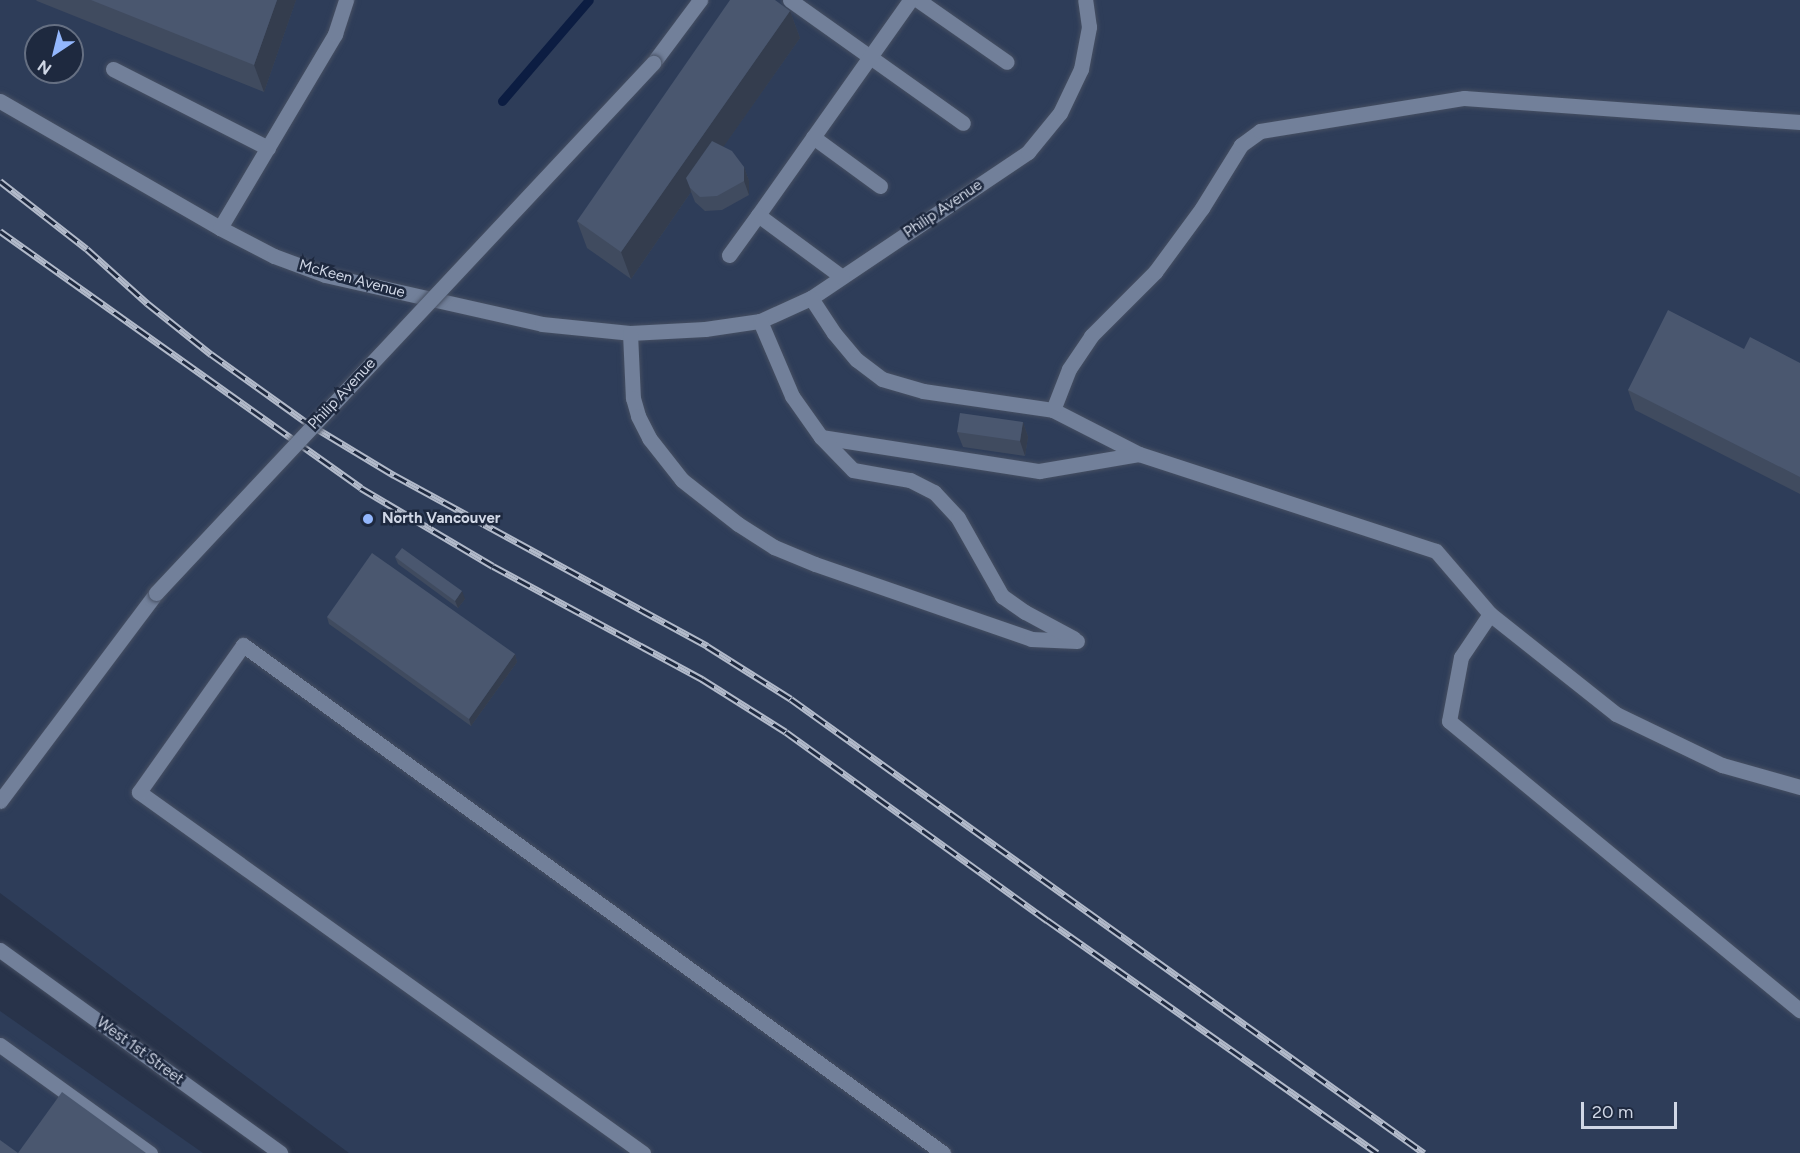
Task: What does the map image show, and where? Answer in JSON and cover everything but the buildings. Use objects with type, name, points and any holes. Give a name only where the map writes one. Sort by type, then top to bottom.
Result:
[{"type":"street","points":[[220,228],[335,34],[346,0]]},
{"type":"street","name":"Philip Avenue","points":[[0,801],[156,594],[653,63],[700,0]]},
{"type":"street","points":[[790,0],[963,123]]},
{"type":"street","points":[[729,255],[910,0]]},
{"type":"street","points":[[918,0],[1007,62]]},
{"type":"street","name":"Philip Avenue","points":[[705,329],[760,321],[811,298],[1028,152],[1060,113],[1081,69],[1089,27],[1085,0]]},
{"type":"street","points":[[113,69],[268,148]]},
{"type":"street","points":[[1053,410],[1069,369],[1091,336],[1155,272],[1202,208],[1241,145],[1260,131],[1464,98],[1800,122]]},
{"type":"street","name":"McKeen Avenue","points":[[0,101],[220,228],[274,256],[354,283],[542,324],[630,333],[705,329]]},
{"type":"street","points":[[813,137],[880,186]]},
{"type":"street","points":[[758,215],[842,277]]},
{"type":"street","points":[[811,298],[834,333],[857,360],[882,379],[946,395],[1053,410],[1139,454],[1436,552],[1490,614],[1616,714],[1722,765],[1800,787]]},
{"type":"street","points":[[630,333],[633,398],[638,416],[650,438],[682,480],[738,524],[774,547],[847,576],[1031,639],[1077,641],[1025,612],[1002,596],[958,518],[934,492],[910,480],[853,470],[821,437],[792,396],[760,321]]},
{"type":"street","points":[[821,437],[1039,471],[1139,454]]},
{"type":"street","points":[[1490,614],[1461,657],[1449,721],[1800,1010]]},
{"type":"street","points":[[643,1153],[139,792],[243,645],[943,1153]]},
{"type":"street","name":"West 1st Street","points":[[0,950],[280,1153]]},
{"type":"street","points":[[0,1045],[150,1153]]},
{"type":"shaded area","points":[[0,0],[1800,0],[1800,1153],[349,1153],[0,893]]},
{"type":"shaded area","points":[[0,1011],[203,1153],[0,1153]]},
{"type":"waterway","points":[[502,101],[589,0]]},
{"type":"railway","points":[[0,181],[87,249],[147,303],[211,354],[306,422],[394,475],[707,646],[791,699],[1424,1153]]},
{"type":"railway","points":[[0,231],[361,488],[493,566],[702,679],[786,732],[1377,1153]]},
{"type":"place","name":"North Vancouver","points":[[368,519]]}]
